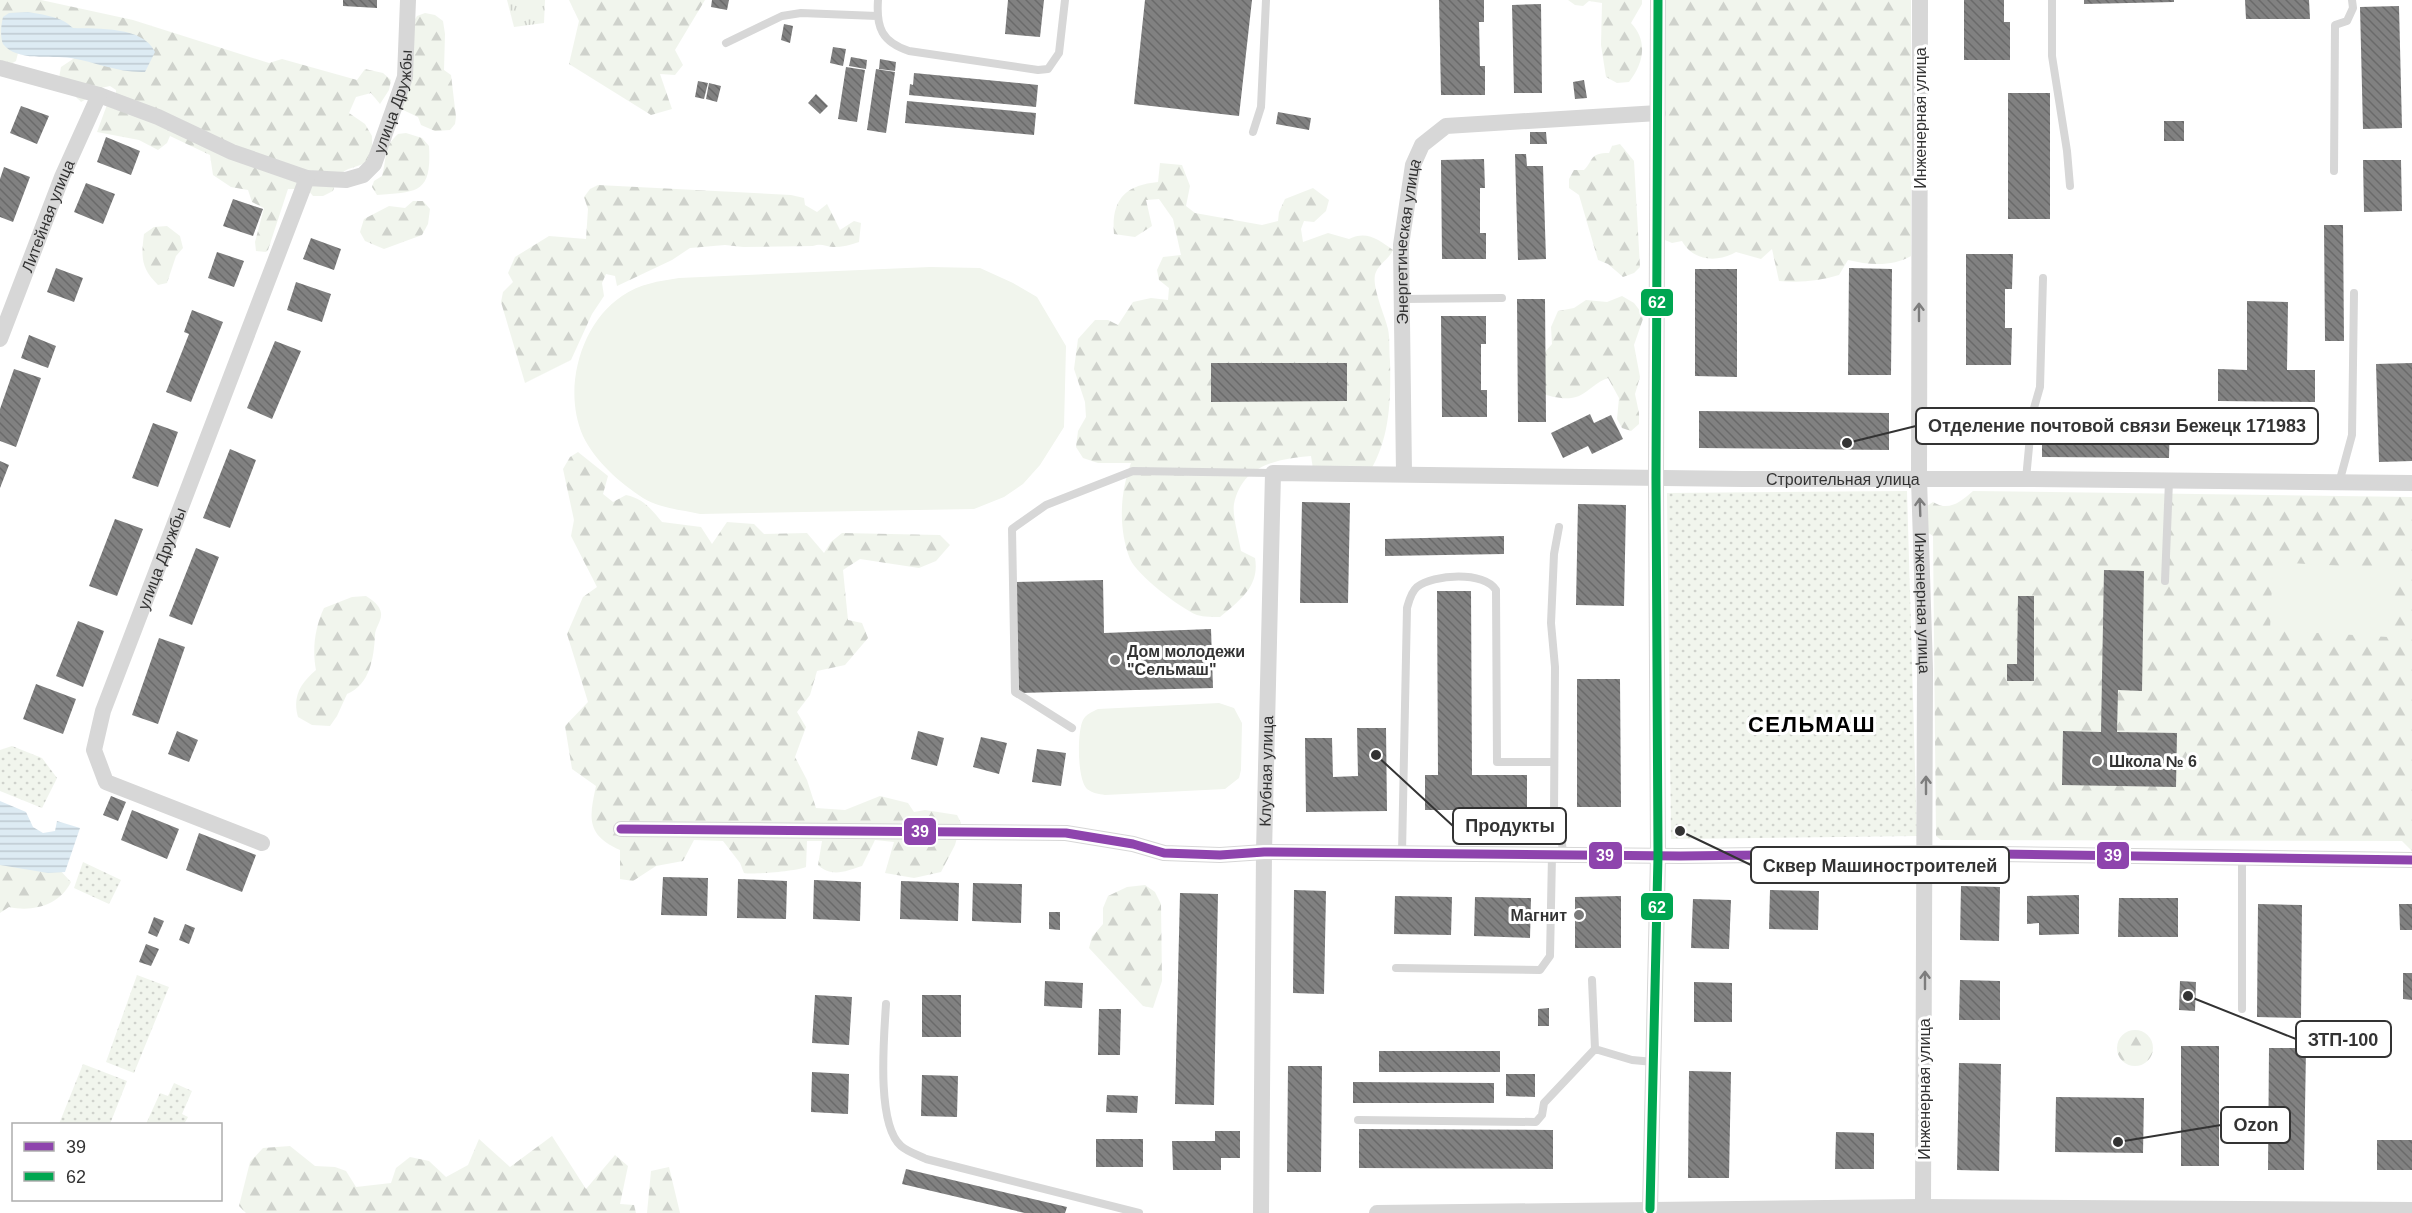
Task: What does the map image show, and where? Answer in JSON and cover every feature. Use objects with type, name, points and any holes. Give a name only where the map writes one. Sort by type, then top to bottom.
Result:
[{"type":"street","name":"улица Дружбы","points":[[0,68],[99,95],[158,117],[232,152],[307,178],[346,180],[363,176],[374,164],[405,77],[408,0]]},
{"type":"street","points":[[1650,1209],[1658,856],[1656,478],[1658,0]]},
{"type":"street","name":"Инженерная улица","points":[[1920,0],[1919,479],[1925,669],[1926,853],[1923,1207]]},
{"type":"street","name":"Литейная улица","points":[[0,339],[62,177],[99,95]]},
{"type":"street","name":"Энергетическая улица","points":[[1404,473],[1401,245],[1413,165],[1422,145],[1446,126],[1658,113]]},
{"type":"street","name":"улица Дружбы","points":[[262,843],[106,782],[93,750],[103,711],[307,178]]},
{"type":"street","name":"Строительная улица","points":[[1273,473],[2412,483]]},
{"type":"street","name":"Клубная улица","points":[[1261,1213],[1264,852],[1273,473]]},
{"type":"street","points":[[621,829],[1066,833],[1133,844],[1164,853],[1220,855],[1264,852],[1658,856],[1926,853],[2412,860]]},
{"type":"street","points":[[1377,1213],[1923,1207],[2412,1210]]},
{"type":"lane","points":[[878,0],[877,16],[886,39],[896,47],[909,51],[1038,70],[1048,69],[1059,52],[1065,0]]},
{"type":"lane","points":[[1253,132],[1261,107],[1266,0]]},
{"type":"lane","points":[[2052,0],[2052,56],[2067,151],[2070,186]]},
{"type":"lane","points":[[2334,171],[2335,25],[2347,21],[2353,9],[2352,0]]},
{"type":"lane","points":[[726,43],[782,16],[801,13],[877,16]]},
{"type":"lane","points":[[2026,478],[2032,415],[2040,387],[2043,278]]},
{"type":"lane","points":[[2338,483],[2352,435],[2354,293]]},
{"type":"lane","points":[[1402,299],[1502,298]]},
{"type":"lane","points":[[1072,728],[1015,692],[1012,529],[1046,505],[1133,471],[1273,473]]},
{"type":"lane","points":[[2165,581],[2169,481]]},
{"type":"lane","points":[[1396,968],[1540,970],[1550,956],[1557,855],[1561,831],[1554,814],[1555,667],[1551,623],[1554,554],[1559,527]]},
{"type":"lane","points":[[1402,853],[1407,608],[1409,599],[1417,587],[1426,582],[1452,576],[1486,580],[1492,584],[1496,590],[1497,762],[1553,762]]},
{"type":"lane","points":[[2242,859],[2242,1009]]},
{"type":"lane","points":[[1358,1120],[1536,1122],[1542,1115],[1544,1103],[1595,1049],[1592,980]]},
{"type":"lane","points":[[886,1004],[885,1111],[891,1130],[900,1145],[926,1159],[1138,1213]]},
{"type":"lane","points":[[1595,1049],[1632,1060],[1653,1062]]},
{"type":"green space","points":[[0,0],[41,0],[133,20],[269,63],[282,59],[357,80],[365,69],[383,73],[391,80],[389,90],[380,104],[371,93],[356,97],[349,113],[365,124],[372,136],[372,147],[366,163],[341,174],[333,191],[323,196],[313,196],[307,189],[288,189],[268,250],[266,252],[256,251],[255,242],[264,208],[252,202],[248,190],[231,187],[213,175],[210,155],[170,136],[167,143],[158,150],[139,140],[97,132],[108,102],[116,98],[116,90],[110,86],[96,89],[90,97],[81,102],[59,78],[61,67],[79,55],[124,68],[142,68],[140,61],[146,46],[140,40],[69,30],[56,22],[43,19],[15,17],[9,27],[11,36],[19,49],[16,61],[0,70]]},
{"type":"green space","points":[[507,0],[545,0],[544,23],[514,27]]},
{"type":"green space","points":[[569,0],[705,0],[675,50],[683,65],[675,75],[660,74],[672,109],[651,115],[569,64],[579,21]]},
{"type":"green space","points":[[1568,0],[1642,0],[1631,23],[1640,37],[1641,60],[1629,82],[1617,83],[1606,77],[1601,45],[1602,3],[1589,1],[1583,6],[1575,5]]},
{"type":"green space","points":[[1665,0],[1911,0],[1911,256],[1904,260],[1880,264],[1848,260],[1839,275],[1824,279],[1787,282],[1779,281],[1772,249],[1761,259],[1736,252],[1713,259],[1692,253],[1682,241],[1672,243],[1665,240]]},
{"type":"green space","points":[[425,13],[435,15],[443,21],[444,70],[451,75],[456,117],[455,124],[450,130],[435,131],[421,125],[418,117],[401,109],[412,24],[417,16]]},
{"type":"green space","points":[[406,133],[422,138],[429,146],[428,173],[424,182],[412,191],[377,195],[372,187],[374,181],[382,176],[390,144],[398,134]]},
{"type":"green space","points":[[1620,144],[1634,161],[1640,267],[1634,273],[1623,277],[1608,264],[1598,260],[1579,195],[1569,188],[1569,179],[1574,170],[1584,170],[1595,156],[1609,153],[1612,146]]},
{"type":"green space","points":[[1160,163],[1182,165],[1190,186],[1186,206],[1195,213],[1262,225],[1278,221],[1285,199],[1313,188],[1329,200],[1326,211],[1314,222],[1304,221],[1301,229],[1303,242],[1328,233],[1349,239],[1355,236],[1367,236],[1373,237],[1393,250],[1376,272],[1375,277],[1376,292],[1389,333],[1390,376],[1385,435],[1375,463],[1367,476],[1313,469],[1311,456],[1274,462],[1253,472],[1238,491],[1234,514],[1241,551],[1255,558],[1254,577],[1247,592],[1220,617],[1200,616],[1190,611],[1160,590],[1134,566],[1126,547],[1122,523],[1123,498],[1131,463],[1098,463],[1083,458],[1076,447],[1078,431],[1086,417],[1085,402],[1074,369],[1078,339],[1095,320],[1108,320],[1118,325],[1133,302],[1151,298],[1168,300],[1169,288],[1159,280],[1157,270],[1163,257],[1181,255],[1173,219],[1159,199],[1146,200],[1152,226],[1135,237],[1114,234],[1115,212],[1122,196],[1137,187],[1158,182]]},
{"type":"green space","points":[[598,185],[791,195],[804,198],[805,205],[817,212],[827,204],[840,230],[854,221],[861,223],[859,242],[836,247],[725,245],[690,248],[672,260],[617,286],[615,276],[606,274],[602,283],[604,296],[592,314],[571,360],[525,383],[501,302],[503,292],[513,282],[508,273],[515,257],[549,236],[586,239],[588,209],[584,197],[590,189]]},
{"type":"green space","points":[[413,201],[423,201],[430,209],[428,224],[422,235],[384,249],[365,241],[360,232],[364,219],[389,206],[405,208]]},
{"type":"green space","points":[[167,226],[180,236],[183,248],[176,256],[167,283],[158,285],[145,268],[144,234],[154,227]]},
{"type":"green space","points":[[930,267],[980,268],[1013,283],[1037,297],[1066,346],[1064,427],[1040,465],[1023,484],[1004,497],[974,509],[700,514],[663,506],[643,498],[609,471],[594,454],[583,436],[574,398],[579,358],[586,340],[608,308],[635,289],[679,278]]},
{"type":"green space","points":[[1622,296],[1634,303],[1644,316],[1634,345],[1640,377],[1635,394],[1639,424],[1631,431],[1622,428],[1617,419],[1619,398],[1608,378],[1579,396],[1554,397],[1540,393],[1536,362],[1552,344],[1551,327],[1558,311],[1574,308],[1586,300],[1607,302]]},
{"type":"green space","points":[[578,452],[608,476],[603,494],[613,502],[626,495],[638,499],[647,505],[662,522],[701,527],[712,544],[727,522],[754,524],[764,534],[807,533],[824,553],[831,542],[842,533],[940,535],[950,545],[936,561],[919,568],[860,559],[843,570],[848,620],[862,623],[868,638],[845,665],[817,671],[810,695],[797,712],[806,727],[795,757],[807,780],[816,808],[845,810],[880,796],[908,803],[914,812],[925,810],[957,815],[961,823],[955,845],[941,872],[914,878],[885,873],[894,842],[875,840],[862,866],[845,871],[834,872],[823,869],[818,865],[822,841],[807,841],[806,867],[775,872],[744,873],[740,863],[723,841],[694,840],[683,861],[656,866],[633,881],[620,879],[620,850],[596,832],[592,807],[596,786],[572,769],[565,726],[588,702],[567,634],[583,597],[597,587],[571,536],[574,520],[563,469],[570,457]]},
{"type":"green space","points":[[1907,491],[1917,836],[1671,839],[1667,493]]},
{"type":"green space","points":[[1973,491],[2412,497],[2412,851],[2402,841],[1941,840],[1936,836],[1933,536],[1926,531],[1924,508],[1933,502],[1949,506],[1964,499]]},
{"type":"green space","points":[[2273,562],[2391,569],[2388,637],[2270,630]]},
{"type":"green space","points":[[366,596],[377,605],[381,613],[366,677],[355,690],[347,694],[330,726],[312,725],[298,717],[296,703],[302,685],[316,670],[314,646],[321,615],[324,608],[352,597]]},
{"type":"green space","points":[[1219,703],[1234,708],[1242,723],[1239,778],[1225,789],[1105,795],[1087,789],[1081,776],[1079,744],[1081,726],[1089,713],[1098,709]]},
{"type":"green space","points":[[12,746],[42,758],[57,778],[42,808],[0,791],[0,750]]},
{"type":"green space","points":[[0,849],[57,867],[71,882],[66,890],[52,902],[36,908],[9,907],[0,913]]},
{"type":"green space","points":[[83,862],[121,880],[109,904],[74,888]]},
{"type":"green space","points":[[1145,885],[1155,892],[1161,904],[1162,981],[1153,1008],[1143,1006],[1089,948],[1092,937],[1103,924],[1103,908],[1108,896],[1127,887]]},
{"type":"green space","points":[[137,975],[169,987],[134,1073],[106,1062]]},
{"type":"green space","points":[[2135,1030],[2148,1035],[2153,1048],[2148,1061],[2135,1066],[2122,1061],[2117,1048],[2122,1035]]},
{"type":"green space","points":[[83,1064],[127,1081],[110,1123],[59,1123]]},
{"type":"green space","points":[[174,1083],[192,1091],[182,1114],[188,1117],[185,1123],[146,1123],[160,1093],[168,1096]]},
{"type":"green space","points":[[552,1136],[586,1189],[615,1155],[628,1166],[620,1204],[634,1205],[636,1213],[246,1213],[239,1206],[250,1162],[263,1148],[290,1146],[315,1166],[335,1167],[346,1171],[356,1187],[391,1183],[396,1168],[410,1157],[429,1161],[446,1177],[468,1165],[479,1139],[510,1167]]},
{"type":"green space","points":[[669,1167],[680,1213],[647,1213],[651,1171]]},
{"type":"shaded area","points":[[28,12],[57,18],[73,28],[107,29],[130,33],[141,37],[155,52],[145,72],[116,69],[71,58],[25,56],[9,50],[3,44],[1,31],[3,17],[9,13]]},
{"type":"shaded area","points":[[0,801],[26,812],[33,827],[43,833],[55,831],[57,821],[80,828],[65,872],[48,873],[0,865]]},
{"type":"building","points":[[343,0],[377,0],[377,8],[343,6]]},
{"type":"building","points":[[712,0],[729,0],[727,10],[711,7]]},
{"type":"building","points":[[1008,0],[1044,0],[1040,37],[1005,34]]},
{"type":"building","points":[[1145,0],[1252,0],[1239,116],[1134,104]]},
{"type":"building","points":[[1439,0],[1484,0],[1484,22],[1479,22],[1480,66],[1485,66],[1485,95],[1441,95]]},
{"type":"building","points":[[1964,0],[2004,0],[2004,22],[2010,22],[2010,60],[1964,60]]},
{"type":"building","points":[[2084,0],[2174,0],[2174,2],[2084,4]]},
{"type":"building","points":[[2245,0],[2309,0],[2310,19],[2246,19]]},
{"type":"building","points":[[1541,4],[1542,93],[1514,93],[1512,5]]},
{"type":"building","points":[[2399,6],[2402,128],[2363,129],[2360,7]]},
{"type":"building","points":[[784,24],[793,26],[790,43],[781,40]]},
{"type":"building","points":[[833,47],[846,49],[843,66],[830,63]]},
{"type":"building","points":[[851,57],[867,60],[866,69],[849,66]]},
{"type":"building","points":[[880,59],[896,62],[895,71],[879,69]]},
{"type":"building","points":[[846,67],[865,70],[857,122],[838,119]]},
{"type":"building","points":[[876,69],[895,72],[886,133],[867,130]]},
{"type":"building","points":[[914,73],[1038,85],[1036,107],[909,95]]},
{"type":"building","points":[[1584,80],[1587,98],[1575,99],[1573,82]]},
{"type":"building","points":[[698,81],[708,83],[704,99],[695,97]]},
{"type":"building","points":[[709,83],[721,86],[717,102],[706,99]]},
{"type":"building","points":[[2008,93],[2050,93],[2050,219],[2008,219]]},
{"type":"building","points":[[816,94],[828,106],[820,114],[808,103]]},
{"type":"building","points":[[907,101],[1036,113],[1034,135],[905,123]]},
{"type":"building","points":[[21,106],[49,116],[37,144],[10,133]]},
{"type":"building","points":[[1278,112],[1311,118],[1309,130],[1276,124]]},
{"type":"building","points":[[2164,121],[2184,121],[2184,141],[2164,141]]},
{"type":"building","points":[[1530,132],[1546,132],[1547,144],[1530,144]]},
{"type":"building","points":[[106,137],[140,151],[131,175],[97,162]]},
{"type":"building","points":[[1515,154],[1526,154],[1527,166],[1543,166],[1546,259],[1518,260]]},
{"type":"building","points":[[1484,159],[1485,188],[1480,188],[1480,233],[1486,233],[1486,259],[1442,259],[1441,160]]},
{"type":"building","points":[[2363,160],[2401,160],[2402,211],[2364,212]]},
{"type":"building","points":[[4,167],[30,177],[13,222],[0,217],[0,179]]},
{"type":"building","points":[[86,183],[115,194],[103,224],[74,212]]},
{"type":"building","points":[[233,199],[263,209],[253,236],[223,226]]},
{"type":"building","points":[[2324,225],[2343,225],[2344,341],[2325,341]]},
{"type":"building","points":[[311,238],[341,249],[334,270],[303,259]]},
{"type":"building","points":[[217,252],[244,261],[234,287],[208,278]]},
{"type":"building","points":[[1966,254],[2013,254],[2012,289],[2005,289],[2005,328],[2012,328],[2011,365],[1966,365]]},
{"type":"building","points":[[56,268],[83,278],[74,302],[47,292]]},
{"type":"building","points":[[1849,268],[1892,269],[1891,375],[1848,375]]},
{"type":"building","points":[[1695,269],[1737,269],[1737,377],[1695,376]]},
{"type":"building","points":[[296,282],[331,294],[322,322],[287,310]]},
{"type":"building","points":[[1517,299],[1545,299],[1546,422],[1518,422]]},
{"type":"building","points":[[2247,301],[2288,302],[2287,370],[2315,370],[2315,402],[2218,401],[2218,369],[2247,370]]},
{"type":"building","points":[[192,310],[223,322],[191,402],[166,392],[189,334],[184,332]]},
{"type":"building","points":[[1441,316],[1486,316],[1486,344],[1481,344],[1481,390],[1487,390],[1487,417],[1442,417]]},
{"type":"building","points":[[29,335],[56,346],[48,368],[21,358]]},
{"type":"building","points":[[275,341],[301,351],[272,419],[247,408]]},
{"type":"building","points":[[1211,363],[1347,363],[1347,401],[1211,402]]},
{"type":"building","points":[[2412,363],[2412,461],[2379,462],[2376,364]]},
{"type":"building","points":[[14,369],[41,378],[16,447],[0,441],[0,409]]},
{"type":"building","points":[[1699,411],[1889,413],[1889,450],[1699,448]]},
{"type":"building","points":[[1590,414],[1594,423],[1611,415],[1623,439],[1592,454],[1588,446],[1563,458],[1551,433]]},
{"type":"building","points":[[2042,416],[2170,417],[2169,458],[2042,457]]},
{"type":"building","points":[[153,423],[178,432],[158,487],[132,478]]},
{"type":"building","points":[[230,449],[256,460],[230,528],[203,518]]},
{"type":"building","points":[[0,461],[9,465],[0,488]]},
{"type":"building","points":[[1302,502],[1350,503],[1348,603],[1300,603]]},
{"type":"building","points":[[1578,504],[1626,505],[1624,606],[1576,605]]},
{"type":"building","points":[[115,519],[143,529],[117,596],[89,586]]},
{"type":"building","points":[[1504,536],[1504,554],[1385,556],[1385,539]]},
{"type":"building","points":[[196,548],[219,557],[192,625],[169,616]]},
{"type":"building","points":[[2104,570],[2144,571],[2142,691],[2118,690],[2117,732],[2177,733],[2176,787],[2062,785],[2063,731],[2101,732]]},
{"type":"building","name":"Дом молодежи \"Сельмаш\"","points":[[1103,580],[1104,633],[1211,629],[1213,688],[1019,693],[1015,582]]},
{"type":"building","points":[[1437,591],[1471,591],[1472,775],[1527,775],[1527,810],[1425,810],[1425,775],[1438,775]]},
{"type":"building","points":[[2018,596],[2034,596],[2034,681],[2007,681],[2007,664],[2017,664]]},
{"type":"building","points":[[78,621],[104,631],[83,687],[56,676]]},
{"type":"building","points":[[159,638],[185,647],[158,724],[132,715]]},
{"type":"building","points":[[1577,679],[1620,679],[1621,807],[1577,807]]},
{"type":"building","points":[[36,684],[76,699],[63,734],[23,719]]},
{"type":"building","points":[[1357,728],[1386,728],[1387,811],[1306,812],[1305,738],[1332,738],[1333,777],[1358,776]]},
{"type":"building","points":[[177,731],[198,740],[189,762],[168,754]]},
{"type":"building","points":[[918,731],[944,738],[937,766],[911,759]]},
{"type":"building","points":[[981,737],[1007,743],[999,774],[973,767]]},
{"type":"building","points":[[1037,749],[1066,753],[1061,786],[1032,782]]},
{"type":"building","points":[[111,796],[126,802],[118,821],[103,815]]},
{"type":"building","points":[[132,810],[179,829],[167,859],[121,840]]},
{"type":"building","points":[[199,833],[256,855],[242,892],[186,870]]},
{"type":"building","points":[[663,877],[708,878],[707,916],[661,915]]},
{"type":"building","points":[[738,879],[787,881],[786,919],[737,918]]},
{"type":"building","points":[[814,880],[861,882],[860,921],[813,919]]},
{"type":"building","points":[[901,881],[959,883],[958,921],[900,919]]},
{"type":"building","points":[[973,883],[1022,884],[1021,923],[972,921]]},
{"type":"building","points":[[1961,886],[2000,887],[1999,941],[1960,940]]},
{"type":"building","points":[[1294,890],[1326,891],[1324,994],[1293,993]]},
{"type":"building","points":[[1770,890],[1819,891],[1818,930],[1769,929]]},
{"type":"building","points":[[1180,893],[1218,894],[1214,1105],[1175,1104]]},
{"type":"building","points":[[2079,895],[2079,934],[2039,935],[2039,923],[2027,924],[2027,896]]},
{"type":"building","points":[[1395,896],[1452,897],[1451,935],[1394,934]]},
{"type":"building","points":[[1621,896],[1621,948],[1575,948],[1575,897]]},
{"type":"building","points":[[1475,897],[1531,898],[1530,938],[1474,936]]},
{"type":"building","points":[[2119,898],[2178,898],[2178,937],[2118,937]]},
{"type":"building","points":[[1693,899],[1731,900],[1729,949],[1691,948]]},
{"type":"building","points":[[2258,904],[2302,905],[2301,1018],[2257,1017]]},
{"type":"building","points":[[2399,904],[2412,904],[2412,930],[2400,930]]},
{"type":"building","points":[[1049,912],[1060,912],[1060,930],[1049,929]]},
{"type":"building","points":[[154,917],[164,921],[157,937],[148,933]]},
{"type":"building","points":[[185,924],[195,928],[189,944],[179,940]]},
{"type":"building","points":[[146,944],[159,949],[151,966],[139,962]]},
{"type":"building","points":[[2403,973],[2412,973],[2412,1000],[2403,999]]},
{"type":"building","points":[[1960,980],[2000,981],[2000,1020],[1959,1020]]},
{"type":"building","points":[[1045,981],[1083,983],[1082,1008],[1044,1006]]},
{"type":"building","points":[[2180,981],[2196,982],[2195,1011],[2179,1010]]},
{"type":"building","points":[[1694,982],[1732,983],[1732,1022],[1694,1022]]},
{"type":"building","points":[[815,995],[852,997],[849,1045],[812,1043]]},
{"type":"building","points":[[922,995],[961,995],[961,1037],[922,1037]]},
{"type":"building","points":[[1549,1008],[1549,1026],[1538,1026],[1538,1009]]},
{"type":"building","points":[[1099,1009],[1121,1009],[1120,1055],[1098,1055]]},
{"type":"building","points":[[2181,1046],[2219,1046],[2219,1166],[2181,1166]]},
{"type":"building","points":[[2269,1048],[2306,1048],[2304,1170],[2268,1170]]},
{"type":"building","points":[[1379,1051],[1500,1051],[1500,1072],[1379,1072]]},
{"type":"building","points":[[1959,1063],[2001,1064],[1999,1171],[1957,1170]]},
{"type":"building","points":[[1288,1066],[1322,1066],[1321,1172],[1287,1172]]},
{"type":"building","points":[[1689,1071],[1731,1072],[1729,1178],[1688,1178]]},
{"type":"building","points":[[812,1072],[849,1074],[848,1114],[811,1112]]},
{"type":"building","points":[[1506,1074],[1535,1074],[1535,1097],[1506,1096]]},
{"type":"building","points":[[922,1075],[958,1076],[957,1117],[921,1116]]},
{"type":"building","points":[[1353,1082],[1494,1083],[1494,1103],[1353,1103]]},
{"type":"building","points":[[1107,1095],[1138,1096],[1137,1113],[1106,1112]]},
{"type":"building","points":[[2056,1097],[2144,1098],[2143,1153],[2055,1152]]},
{"type":"building","points":[[1359,1129],[1553,1130],[1553,1169],[1359,1168]]},
{"type":"building","points":[[1215,1131],[1240,1131],[1240,1158],[1221,1158],[1221,1170],[1173,1170],[1172,1141],[1215,1141]]},
{"type":"building","points":[[1836,1132],[1874,1133],[1874,1169],[1835,1169]]},
{"type":"building","points":[[1096,1139],[1143,1139],[1143,1167],[1096,1167]]},
{"type":"building","points":[[2377,1140],[2412,1140],[2412,1170],[2377,1170]]},
{"type":"building","points":[[906,1169],[1067,1207],[1065,1213],[1025,1213],[902,1184]]},
{"type":"transit line","name":"62","points":[[1650,1209],[1658,856],[1656,478],[1658,0]]},
{"type":"transit line","name":"39","points":[[621,829],[1066,833],[1133,844],[1164,853],[1220,855],[1264,852],[1680,856],[1926,853],[2412,860]]},
{"type":"place","name":"Отделение почтовой связи Бежецк 171983","points":[[1847,443]]},
{"type":"place","name":"Дом молодежи \"Сельмаш\"","points":[[1115,660]]},
{"type":"place","name":"Продукты","points":[[1376,755]]},
{"type":"place","name":"Школа № 6","points":[[2097,761]]},
{"type":"place","name":"Сквер Машиностроителей","points":[[1680,831]]},
{"type":"place","name":"Магнит","points":[[1579,915]]},
{"type":"place","name":"ЗТП-100","points":[[2188,996]]},
{"type":"place","name":"Ozon","points":[[2118,1142]]},
{"type":"district","name":"СЕЛЬМАШ","points":[[1812,724]]}]
